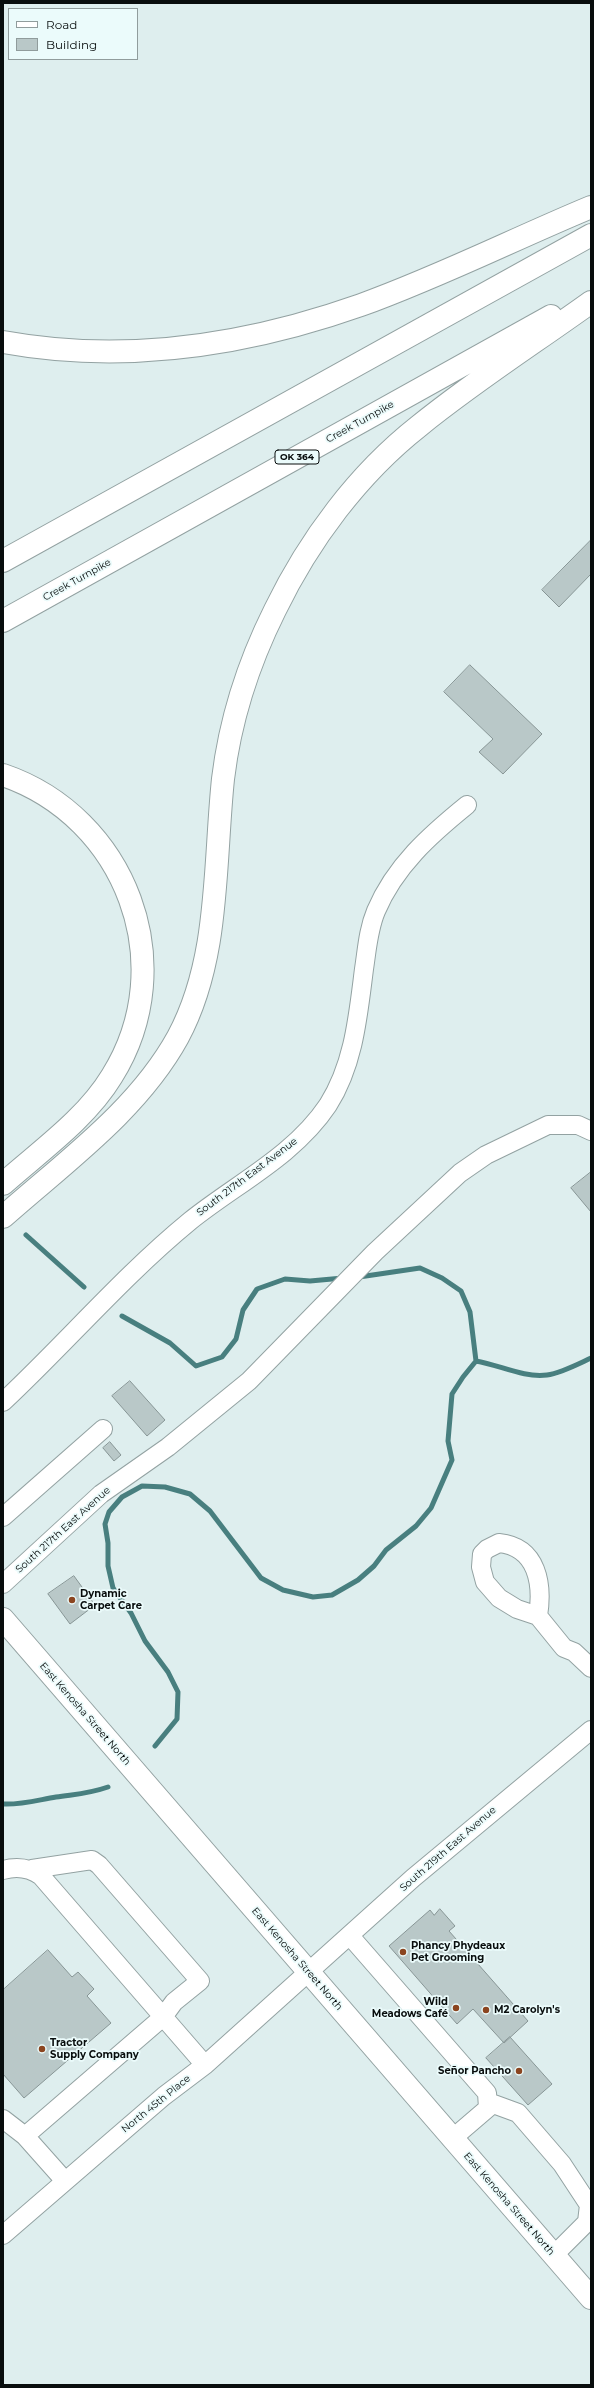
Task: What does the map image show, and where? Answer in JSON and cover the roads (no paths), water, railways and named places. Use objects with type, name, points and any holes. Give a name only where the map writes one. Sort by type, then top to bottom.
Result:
[{"type":"main road","points":[[3,342],[62,350],[136,352],[193,347],[269,333],[362,305],[591,207]]},
{"type":"main road","points":[[3,561],[591,235]]},
{"type":"main road","name":"Creek Turnpike","points":[[3,621],[591,294]]},
{"type":"main road","points":[[3,1217],[120,1113],[144,1088],[162,1063],[188,1016],[198,992],[210,930],[224,776],[239,703],[250,670],[274,611],[310,547],[352,492],[419,426],[591,302]]},
{"type":"main road","points":[[3,775],[49,796],[65,808],[93,836],[115,865],[125,886],[135,914],[142,950],[142,989],[139,1007],[129,1042],[116,1070],[102,1092],[86,1110],[3,1184]]},
{"type":"main road","points":[[3,1177],[24,1165]]},
{"type":"main road","name":"East Kenosha Street North","points":[[3,1620],[591,2298]]},
{"type":"street","name":"South 217th East Avenue","points":[[3,1402],[156,1251],[191,1220],[279,1155],[298,1139],[326,1107],[348,1066],[360,1003],[368,937],[376,912],[386,890],[413,853],[467,805]]},
{"type":"street","name":"South 217th East Avenue","points":[[3,1584],[101,1494],[168,1447],[249,1381],[341,1289],[375,1252],[449,1182],[486,1155],[548,1125],[578,1125],[591,1131]]},
{"type":"street","points":[[3,1517],[103,1429]]},
{"type":"street","points":[[538,1616],[564,1648],[574,1652],[591,1668]]},
{"type":"street","name":"South 219th East Avenue","points":[[308,1973],[413,1878],[591,1730]]},
{"type":"street","points":[[3,1870],[18,1868],[32,1869],[92,1860],[99,1865],[200,1981],[174,2002],[163,2017],[25,2136]]},
{"type":"street","points":[[32,1869],[41,1876],[205,2065]]},
{"type":"street","points":[[350,1936],[487,2093],[488,2108],[453,2138]]},
{"type":"street","name":"North 45th Place","points":[[3,2235],[164,2096],[205,2065],[308,1973]]},
{"type":"street","points":[[488,2102],[518,2113],[562,2164],[589,2205],[586,2222],[554,2255]]},
{"type":"street","points":[[3,2119],[25,2136],[65,2182]]},
{"type":"waterway","points":[[26,1235],[84,1287]]},
{"type":"waterway","points":[[155,1746],[177,1719],[178,1692],[168,1672],[145,1641],[131,1613],[113,1588],[108,1566],[108,1543],[105,1524],[109,1512],[122,1497],[142,1486],[165,1487],[190,1494],[210,1511],[261,1578],[283,1590],[313,1597],[332,1595],[358,1580],[374,1566],[386,1550],[416,1526],[431,1508],[452,1460],[448,1441],[452,1394],[476,1361],[470,1312],[461,1291],[442,1278],[420,1268],[359,1277]]},
{"type":"waterway","points":[[122,1316],[170,1343],[196,1366],[222,1357],[236,1339],[243,1310],[257,1289],[285,1279],[310,1281],[343,1278]]},
{"type":"waterway","points":[[476,1361],[529,1375],[547,1375],[569,1368],[591,1358]]},
{"type":"waterway","points":[[3,1804],[30,1802],[108,1787]]},
{"type":"place","name":"Dynamic Carpet Care","points":[[72,1600]]},
{"type":"place","name":"Phancy Phydeaux Pet Grooming","points":[[403,1952]]},
{"type":"place","name":"Wild Meadows Café","points":[[456,2008]]},
{"type":"place","name":"M2 Carolyn's","points":[[486,2010]]},
{"type":"place","name":"Tractor Supply Company","points":[[42,2049]]},
{"type":"place","name":"Señor Pancho","points":[[519,2071]]}]
